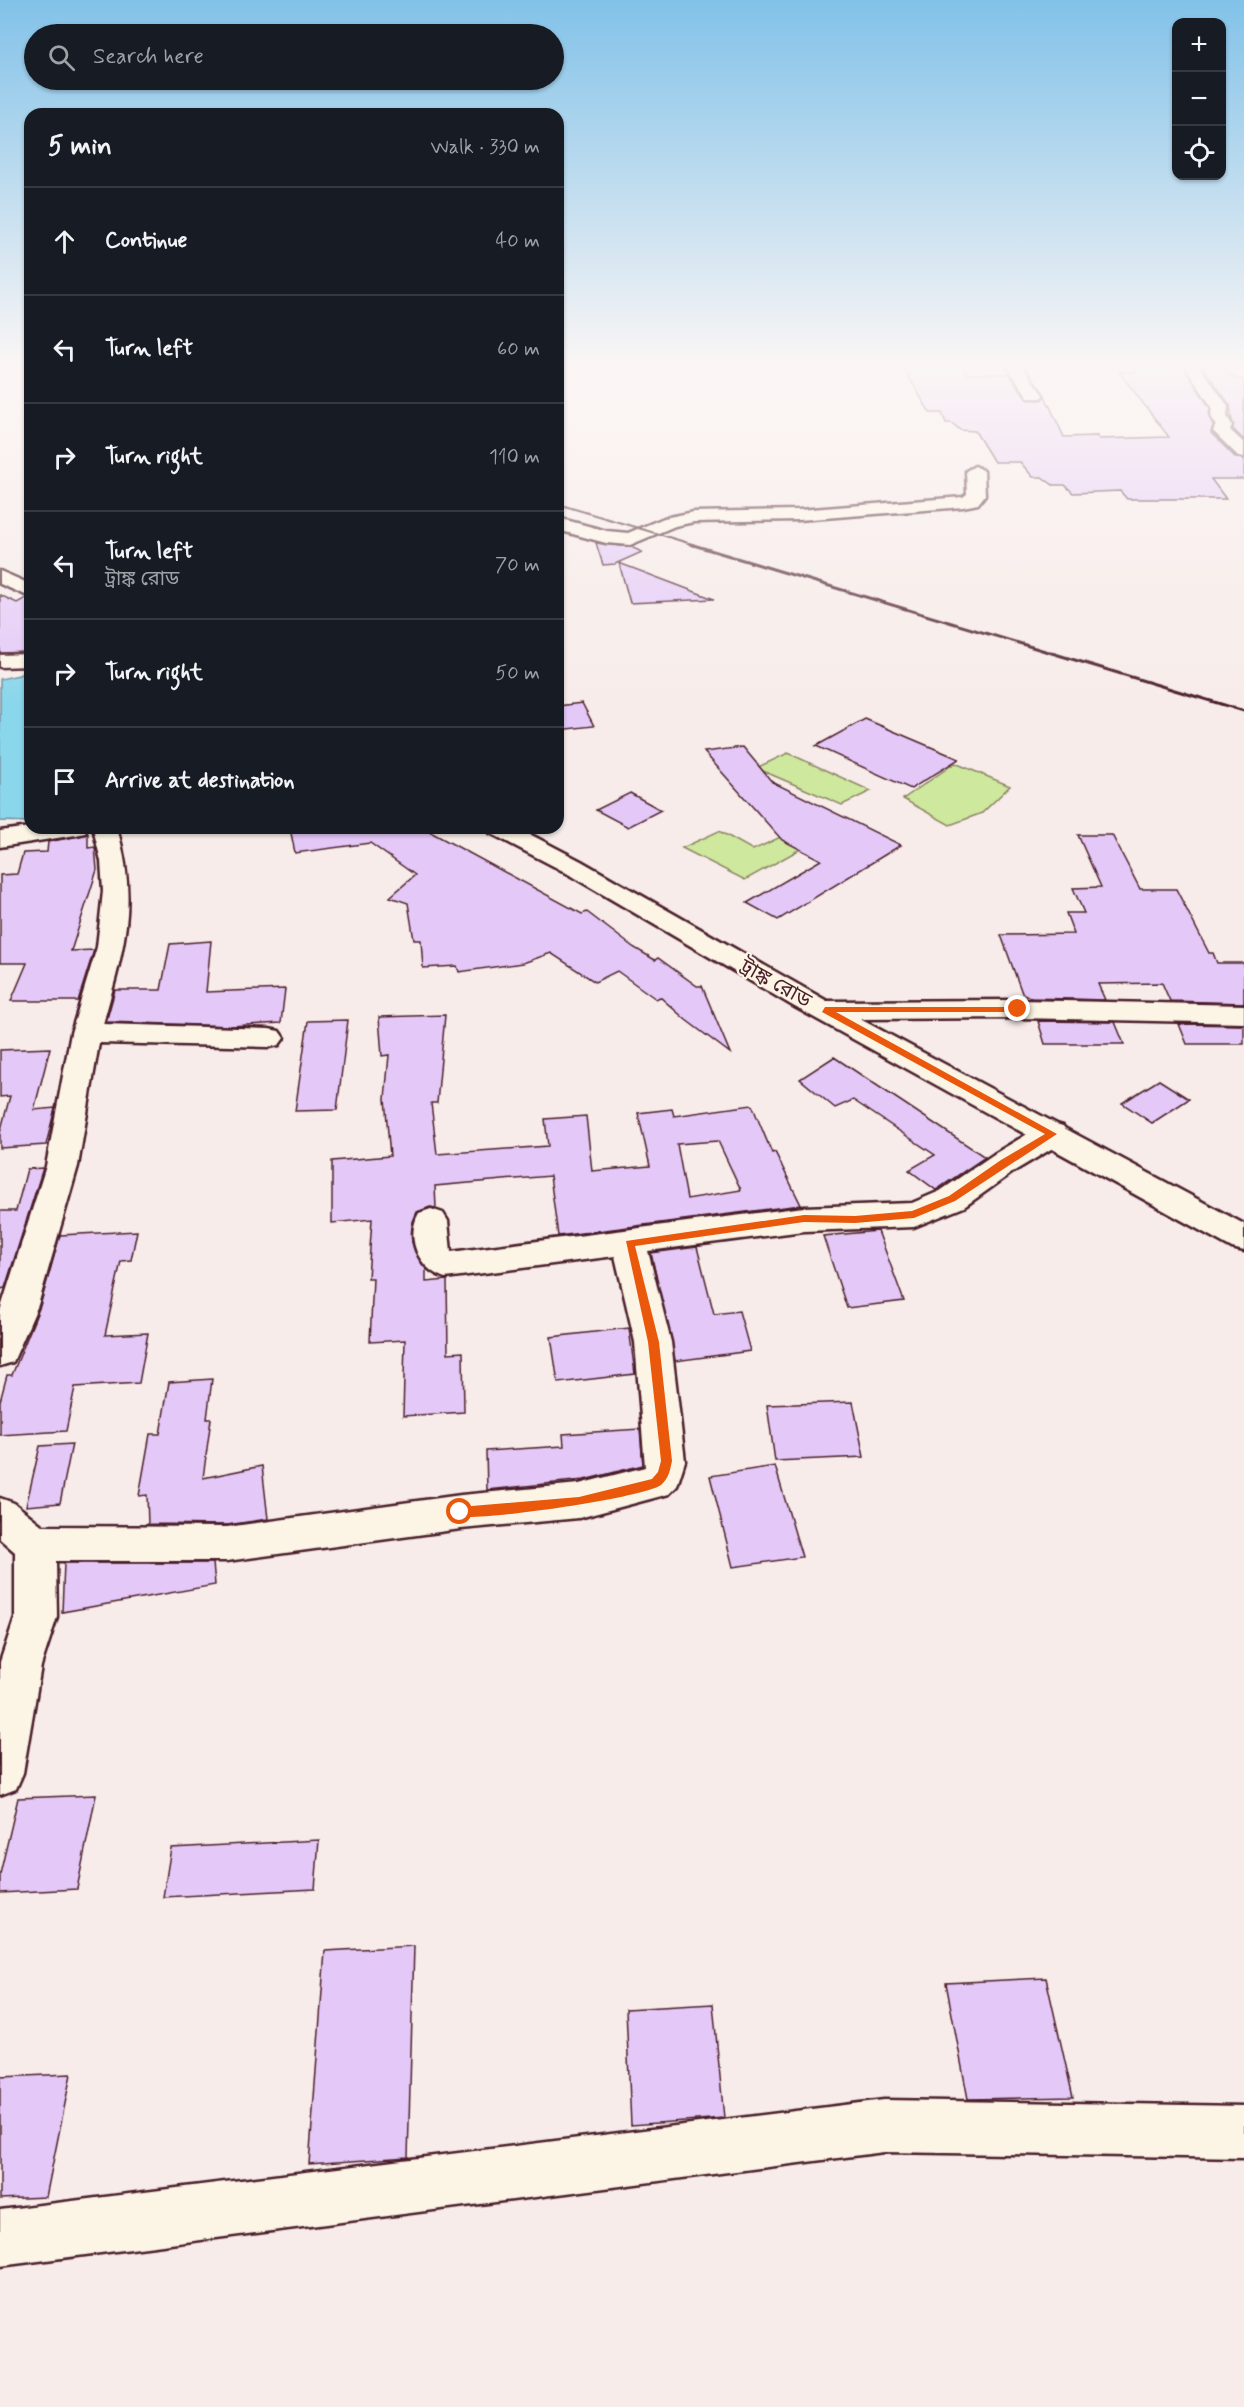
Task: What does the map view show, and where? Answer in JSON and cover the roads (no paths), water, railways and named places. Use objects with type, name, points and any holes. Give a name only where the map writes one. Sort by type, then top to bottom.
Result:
[{"type":"street","points":[[564,526],[612,538],[630,538],[670,522],[694,517],[799,515],[972,500],[976,495],[975,478]]},
{"type":"street","points":[[0,577],[24,588]]},
{"type":"street","points":[[0,661],[24,660]]},
{"type":"street","points":[[0,839],[35,834]]},
{"type":"street","points":[[0,1352],[20,1305],[63,1166],[86,1033],[111,947],[116,891],[114,861],[107,834]]},
{"type":"street","name":"ট্রাঙ্ক রোড","points":[[511,834],[572,866],[803,1000],[1244,1239]]},
{"type":"street","points":[[825,1010],[1018,1009],[1244,1014]]},
{"type":"street","points":[[86,1033],[269,1038]]},
{"type":"street","points":[[431,1221],[433,1251],[438,1262],[446,1265],[629,1244],[804,1219],[855,1219],[914,1215],[952,1198],[1052,1134]]},
{"type":"street","points":[[0,1515],[35,1544],[227,1544],[460,1512],[579,1502],[655,1482],[663,1475],[666,1461],[653,1342],[629,1244]]},
{"type":"street","points":[[0,1773],[20,1666],[36,1617],[35,1544]]},
{"type":"street","points":[[0,2238],[884,2126],[1244,2132]]},
{"type":"water","points":[[24,672],[24,822],[0,821],[0,679]]},
{"type":"railway","points":[[564,506],[695,545]]},
{"type":"railway","points":[[690,544],[1244,711]]}]
